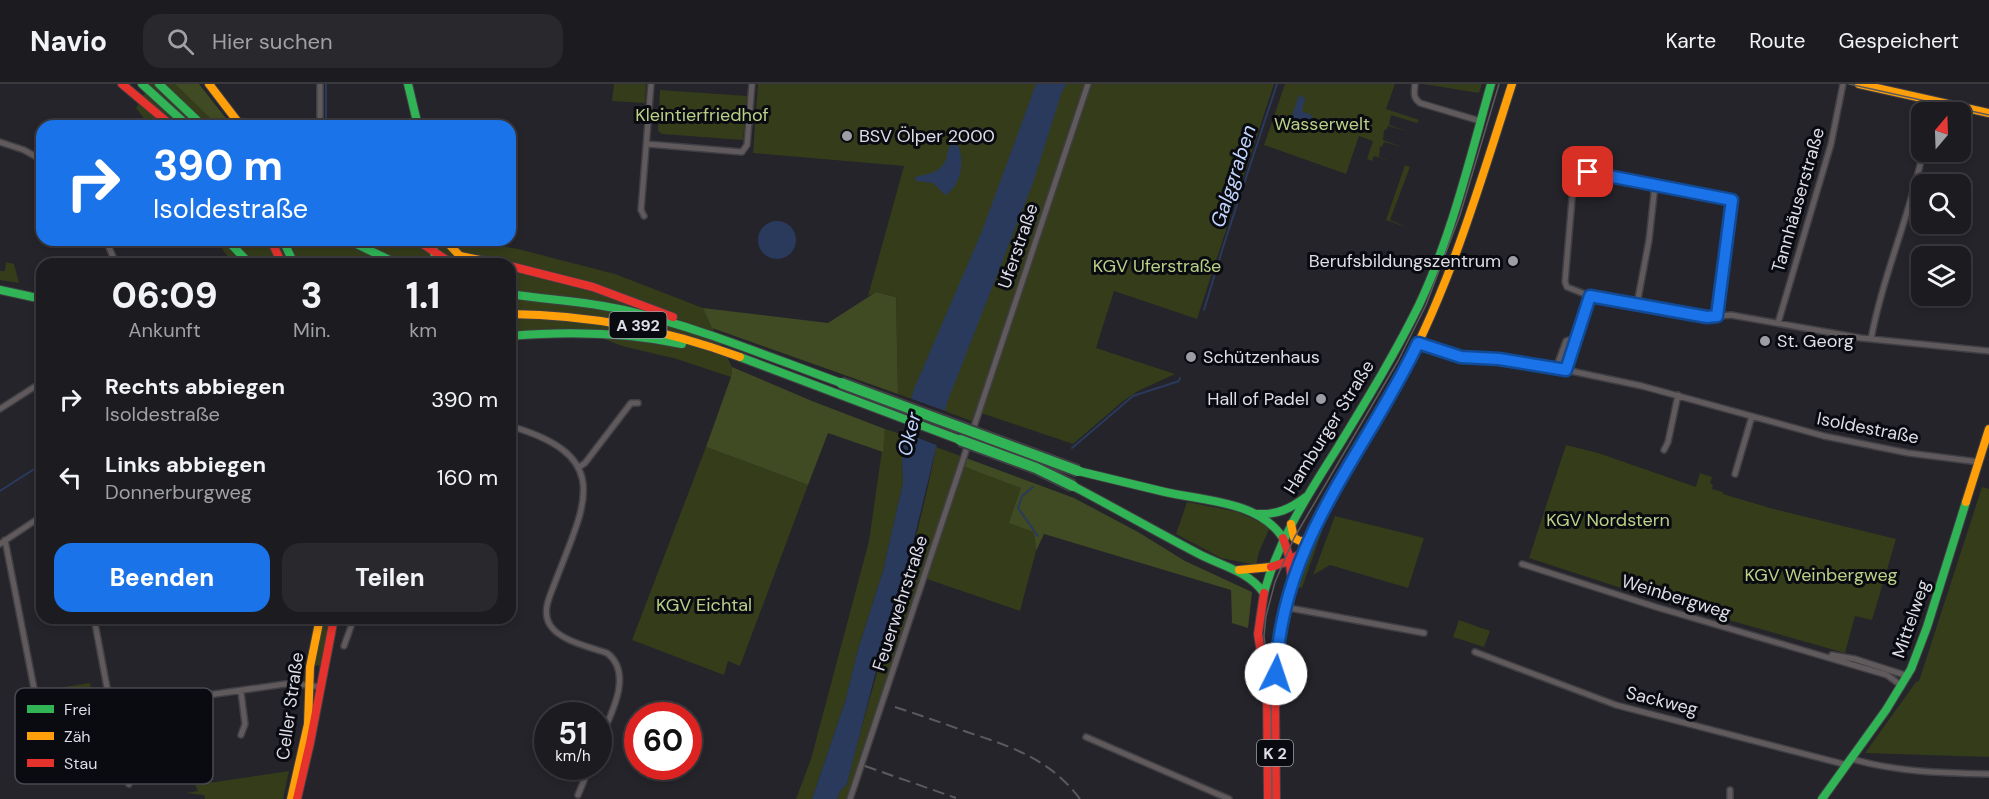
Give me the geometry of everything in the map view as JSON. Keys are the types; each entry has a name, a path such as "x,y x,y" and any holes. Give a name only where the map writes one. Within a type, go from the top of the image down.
{"main road":[{"path":"142,84 181,120"},
{"path":"159,84 197,120"},
{"path":"208,84 236,120"},
{"path":"408,84 417,120"},
{"name":"Hamburger Straße","path":"1268,799 1267,690 1258,634 1264,593 1271,567 1291,522 1369,397 1419,304 1453,216 1491,84"},
{"name":"Hamburger Straße","path":"1276,799 1276,659 1284,607 1292,581 1307,541 1418,343 1463,237 1512,84"},
{"path":"1859,84 1989,113"},
{"path":"124,86 155,120"},
{"path":"124,86 165,120"},
{"path":"229,110 240,120"},
{"path":"233,246 244,258"},
{"path":"361,246 387,258"},
{"path":"373,246 391,258"},
{"path":"434,246 444,258"},
{"path":"451,246 460,256 466,258"},
{"path":"516,267 578,281 632,300 717,337"},
{"path":"0,290 36,298"},
{"name":"A 392","path":"516,295 621,309 717,337 1036,468 1207,559 1239,570"},
{"name":"A 392","path":"516,314 572,315 633,324 696,341 760,364 839,388 1078,471 1239,507 1257,514"},
{"path":"516,336 560,332 630,334 760,364"},
{"name":"Mittelweg","path":"1822,799 1905,681 1927,627 1989,429"},
{"path":"1257,514 1283,513 1306,497"},
{"path":"1257,514 1275,527 1283,538 1290,560 1292,581"},
{"path":"1291,522 1294,538 1307,541"},
{"path":"1239,570 1271,567 1302,553"},
{"path":"1239,570 1256,581 1264,593"},
{"name":"Celler Straße","path":"291,799 308,724 308,685 319,624"},
{"name":"Celler Straße","path":"297,799 334,624"}],"street":[{"path":"320,84 320,120"},
{"path":"644,216 641,210 651,84"},
{"path":"647,144 742,152 747,145 752,84"},
{"name":"Uferstraße","path":"977,417 1088,84"},
{"path":"1415,84 1414,94 1420,103 1480,121"},
{"name":"Tannhäuserstraße","path":"1779,323 1828,155 1843,84"},
{"path":"0,142 36,157"},
{"path":"1871,339 1875,316 1902,231 1920,162"},
{"path":"1717,316 1734,202 1730,198 1583,172 1576,179 1570,205 1565,282 1567,287 1590,296 1707,317 1731,315 1871,339 1989,351"},
{"path":"1637,304 1649,240 1655,185"},
{"path":"1566,370 1590,296"},
{"path":"1556,368 1566,341 1575,338"},
{"name":"Isoldestraße","path":"1418,343 1461,357 1499,359 1556,368 1677,395 1851,442 1940,458 1979,462"},
{"path":"0,409 36,386"},
{"path":"1664,450 1668,442 1677,395"},
{"path":"578,468 585,463 631,403 638,403"},
{"path":"1735,474 1752,416"},
{"name":"Feuerwehrstraße","path":"850,799 977,417"},
{"path":"516,428 549,439 571,456 578,468 584,486 583,506 549,599 546,615 550,625 565,638 607,653 612,657 620,669 620,687 612,708"},
{"path":"33,688 2,542 36,520"},
{"name":"Weinbergweg","path":"1522,564 1656,607 1822,654 1905,681"},
{"path":"1284,607 1424,633"},
{"path":"95,624 107,688"},
{"path":"344,646 352,624"},
{"name":"Sackweg","path":"1475,652 1616,705 1849,762 1915,772 1989,774"},
{"name":"Weinbergweg","path":"1822,654 1854,659 1905,681"},
{"path":"213,696 285,684 321,687"},
{"path":"241,692 245,724 241,735"},
{"path":"1086,737 1229,799"},
{"path":"578,795 584,780"},
{"path":"1730,790 1730,799"}],"green space":[{"path":"150,84 175,84 212,120 145,120 136,108"},
{"path":"175,84 199,84 227,120 212,120"},
{"path":"614,84 646,84 645,103 612,101"},
{"name":"KGV Uferstraße","path":"758,84 1274,84 1197,319 1114,291 1096,348 1175,374 1138,391 1073,444 981,413 977,423 898,394 896,297 876,292 868,296 904,166 753,153"},
{"name":"Wasserwelt","path":"1285,84 1395,84 1386,109 1419,120 1417,123 1391,115 1389,125 1410,132 1388,126 1384,130 1383,140 1403,147 1384,142 1382,147 1380,146 1379,157 1395,163 1374,156 1372,161 1367,159 1373,141 1359,136 1346,174 1264,145"},
{"path":"1423,84 1482,84 1479,93"},
{"name":"Kleintierfriedhof","path":"660,90 747,96 743,140 662,134 658,131"},
{"path":"1405,165 1410,167 1390,220 1411,229 1386,220"},
{"path":"220,246 501,246 518,249 615,274 703,308 732,367 731,377 677,359 622,346 575,328 516,332 516,258 229,258"},
{"path":"6,262 14,264 19,283 0,280 0,271 5,271"},
{"path":"876,292 896,297 898,394 712,328 703,308 828,323"},
{"path":"732,367 885,429 883,452 828,433 808,485 706,447 731,377"},
{"path":"885,429 901,434 903,483 883,571 857,653 845,702 812,799 796,799 811,759 869,541"},
{"name":"KGV Nordstern","path":"1566,445 1598,453 1696,487 1700,473 1712,477 1710,483 1713,485 1712,489 1723,492 1723,494 1896,539 1872,620 1855,616 1845,653 1658,600 1529,558"},
{"name":"KGV Eichtal","path":"706,447 808,485 740,666 728,661 724,675 632,640"},
{"path":"936,447 966,458 965,467 1022,488 1034,532 1036,551 1020,611 927,579 853,799 837,799 840,791 847,784 906,574"},
{"path":"966,458 1074,498 1138,532 1185,561 1252,592 1248,628 1232,623 1231,590 1044,534 1036,551 1034,532 1009,523 1021,488 965,467"},
{"path":"1982,487 1989,489 1989,757 1865,753 1916,682 1919,681"},
{"path":"1187,502 1238,512 1270,527 1256,565 1221,558 1176,534"},
{"path":"1328,514 1302,588 1295,586 1308,551"},
{"path":"1335,516 1424,538 1408,588 1330,565 1313,575"},
{"path":"1459,620 1490,631 1484,647 1453,637"},
{"path":"322,624 329,624 322,666 314,665"},
{"path":"90,683 91,688 58,688"},
{"path":"289,771 283,799 205,799 204,795 186,793 198,791 195,785"}],"water":[{"name":"Oker","path":"1036,84 1067,84 1062,91 1034,180 947,403 904,580 877,667 847,784 840,791 837,799 812,799 845,702 857,653 883,571 903,483 901,434 914,389 982,231"},
{"path":"1299,95 1305,98 1302,111 1311,115 1314,121 1313,125 1303,131 1302,127 1300,132 1297,132 1290,122"},
{"path":"952,143 958,145 961,166 955,186 945,195 933,183 916,181 915,177 943,166"},
{"path":"777,221 784,222 790,227 795,233 795,247 790,253 784,258 777,259 770,258 764,253 759,247 758,240 759,233 764,227 770,222"}],"pier":[{"path":"909,398 948,412 939,446 899,431"}],"waterway":[{"path":"326,84 326,120"},
{"name":"Galggraben","path":"1204,310 1277,84"},
{"name":"Galggraben","path":"1072,448 1133,396 1179,381 1180,378"},
{"path":"0,491 36,468"},
{"name":"Galggraben","path":"1033,487 1022,496 1018,508 1038,536"}],"tram line":[{"path":"1272,799 1271,690 1264,636 1266,616 1275,582 1294,538 1398,361 1426,305 1460,215 1499,84"},
{"path":"1849,84 1989,115"}],"railway":[{"path":"895,707 1001,744 1031,757 1057,775 1080,799"},
{"path":"865,766 956,798"}],"traffic: fast":[{"path":"142,84 181,120"},
{"path":"159,84 197,120"},
{"path":"408,84 417,120"},
{"path":"1264,593 1270,573 1295,517 1380,377 1419,305 1451,224 1491,84"},
{"path":"233,246 244,258"},
{"path":"286,246 291,258"},
{"path":"360,246 386,258"},
{"path":"433,246 435,258"},
{"path":"0,290 36,298"},
{"path":"516,295 596,305 652,317 733,343 841,383"},
{"path":"516,336 553,333 596,334 639,337 682,344"},
{"path":"740,357 960,440"},
{"path":"841,383 1078,471"},
{"path":"960,440 1036,468 1073,486"},
{"path":"1078,471 1165,492 1230,504 1260,516 1283,538"},
{"path":"1073,486 1197,553 1242,574 1264,593"},
{"path":"1257,514 1283,510 1306,497"},
{"path":"1822,799 1886,710 1911,669 1927,627 1966,502"}],"traffic: slow":[{"path":"209,84 236,120"},
{"path":"1391,395 1411,358 1445,282 1474,203 1512,84"},
{"path":"1859,84 1989,113"},
{"path":"451,246 460,256 470,258"},
{"path":"516,314 569,317 626,325 655,331 740,357"},
{"path":"1966,502 1989,429"},
{"path":"1291,524 1294,538 1307,541"},
{"path":"1239,570 1271,567"},
{"path":"291,799 308,724 310,667 319,624"}],"traffic: jam":[{"path":"122,84 165,120"},
{"path":"274,246 279,258"},
{"path":"426,246 444,258"},
{"path":"516,268 593,287 673,317"},
{"path":"1292,580 1317,523 1391,395"},
{"path":"1276,799 1277,646 1284,607 1292,581 1289,556 1283,538"},
{"path":"1271,567 1302,553"},
{"path":"1264,593 1258,634 1267,690 1268,799"},
{"path":"297,799 333,624"}],"place":[{"name":"BSV Ölper 2000","path":"847,136"},
{"name":"Berufsbildungszentrum","path":"1513,261"},
{"name":"St. Georg","path":"1765,341"},
{"name":"Schützenhaus","path":"1191,357"},
{"name":"Hall of Padel","path":"1321,399"}],"route":[{"path":"1276,674 1277,646 1284,607 1307,541 1418,343 1461,357 1499,359 1566,370 1590,296 1707,317 1717,316 1734,202 1730,198 1588,172"}],"park label":[{"name":"KGV Weinbergweg","path":"1821,575"}]}
